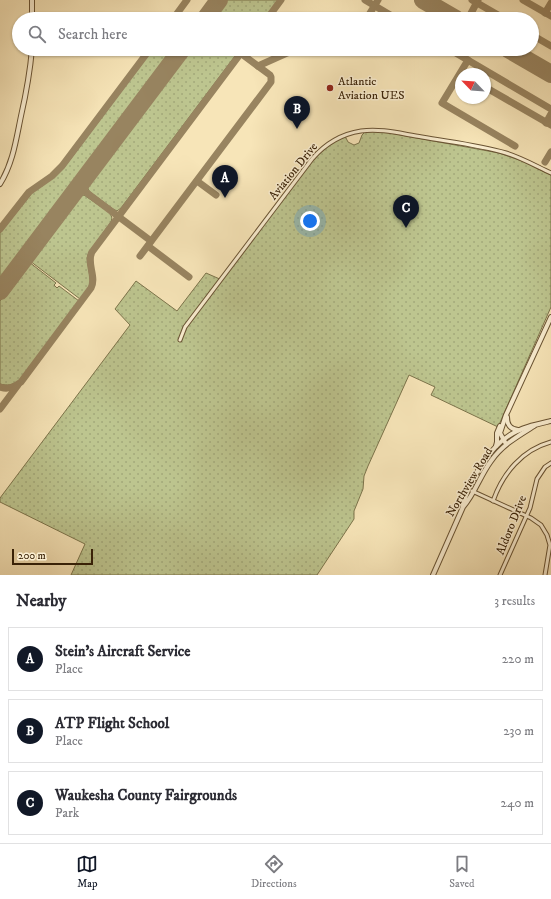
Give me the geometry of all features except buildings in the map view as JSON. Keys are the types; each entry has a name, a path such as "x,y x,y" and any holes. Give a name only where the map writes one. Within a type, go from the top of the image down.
{"street":[{"path":"32,0 32,12"},
{"path":"0,184 7,171 13,154 28,81 31,56"},
{"name":"Aviation Drive","path":"180,340 185,328 312,159 330,142 344,135 361,131 380,130 490,149 512,155 551,173"},
{"path":"495,448 498,430 551,317"},
{"path":"506,415 509,426 519,430"},
{"path":"504,442 500,433 506,415"},
{"path":"545,575 550,550 548,538 541,525 527,516 471,491 486,459 495,448 519,430 551,420"},
{"path":"504,442 534,426"},
{"path":"498,430 499,436 504,442"},
{"name":"Northview Road","path":"433,575 463,507 468,501 471,491 504,442"},
{"path":"492,501 502,479 515,463 532,450 551,442"},
{"name":"Aldoro Drive","path":"500,575 527,516 537,479 545,467 551,463"}],"green space":[{"path":"227,0 278,0 269,12 218,12"},
{"path":"148,56 169,56 0,281 0,233 32,193 63,169"},
{"path":"185,56 235,56 121,208 117,211 113,209 90,192 88,189 88,184"},
{"path":"379,131 499,153 522,161 551,175 551,307 498,427 431,395 435,387 409,375 364,476 363,489 354,511 354,519 317,575 71,575 85,544 0,502 0,498 130,325 115,309 136,281 177,311 206,273 222,280 319,152 345,136 348,142 354,145 359,143 365,132"},
{"path":"84,195 110,213 112,218 111,222 89,252 87,258 91,284 80,299 30,261 79,197"},
{"path":"29,262 56,283 54,285 57,288 59,286 79,301 19,381 10,385 3,385 0,384 0,301"}],"taxiway":[{"path":"178,12 187,0"},
{"path":"272,12 281,0"},
{"path":"365,0 385,12"},
{"path":"371,12 378,0"},
{"path":"472,0 493,12"},
{"path":"472,12 478,0"},
{"path":"523,0 551,16"},
{"path":"545,13 551,3"},
{"path":"539,39 551,46"},
{"path":"0,229 29,192 52,176 62,166 145,56"},
{"path":"0,387 11,388 21,382 91,288 93,284 90,261 92,252 239,56"},
{"path":"140,256 271,82 270,75 244,56"},
{"path":"258,66 280,56"},
{"path":"461,56 551,109"},
{"path":"468,60 442,103 515,146"},
{"path":"491,90 551,125"},
{"path":"546,123 551,114"},
{"path":"545,162 551,152"},
{"path":"197,181 216,195"},
{"path":"79,187 151,241"},
{"path":"148,246 189,277"},
{"path":"0,409 18,385"}],"runway":[{"path":"210,12 219,0"},
{"path":"423,0 444,12"},
{"path":"0,291 177,56"},
{"path":"520,56 551,74"}],"place":[{"name":"Atlantic Aviation UES","path":"330,88"},
{"name":"ATP Flight School","path":"297,129"},
{"name":"Stein's Aircraft Service","path":"225,198"},
{"name":"Waukesha County Fairgrounds","path":"406,228"}]}
